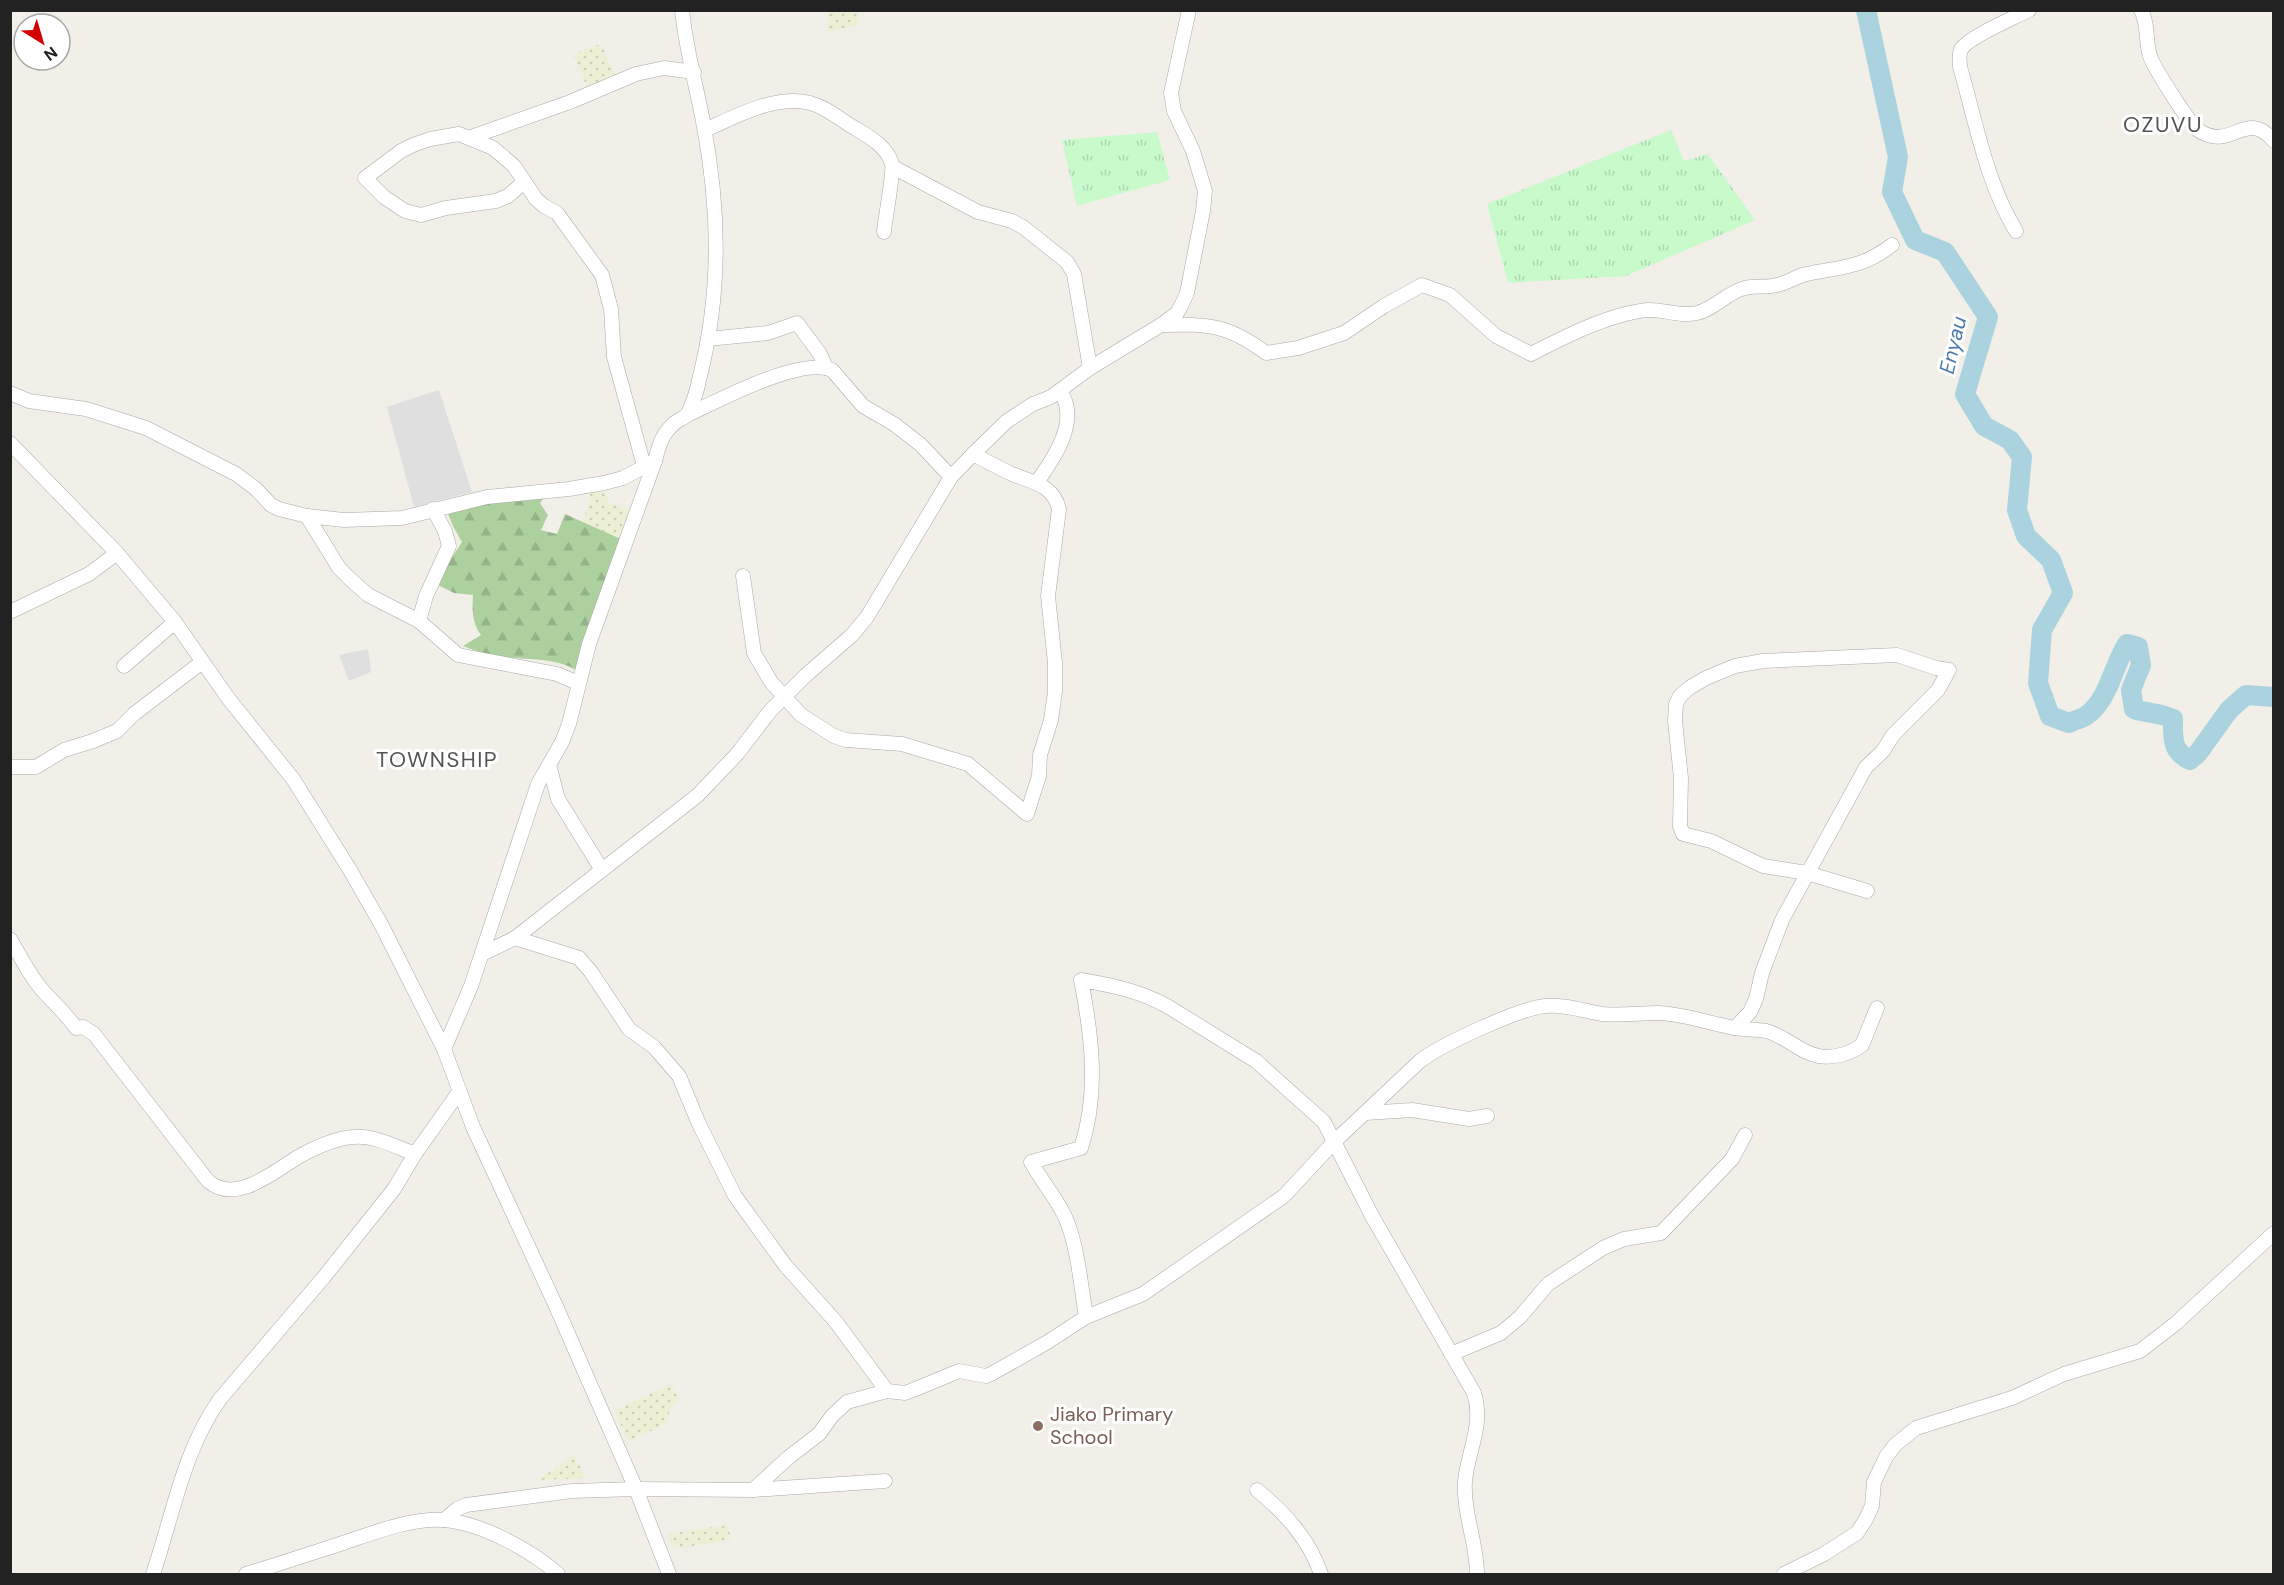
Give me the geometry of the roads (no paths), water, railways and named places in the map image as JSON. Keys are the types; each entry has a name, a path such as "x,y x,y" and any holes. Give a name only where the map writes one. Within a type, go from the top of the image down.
{"street":[{"path":"682,10 685,40 694,72 715,195 717,253 717,273 708,339 699,383 687,414"},
{"path":"482,954 515,938 698,795 718,776 771,710 805,676 852,635 867,617 951,477 1007,421 1060,391 1090,368 1177,313 1187,293 1205,191 1193,151 1174,111 1171,93 1189,10"},
{"path":"2016,231 1997,193 1963,78 1959,56 1961,50 1970,42 2029,10"},
{"path":"2140,10 2144,16 2150,55 2155,67 2197,130 2221,138 2254,127 2262,129 2274,141"},
{"path":"471,137 570,102 643,72 664,68 694,72"},
{"path":"705,130 753,108 788,102 811,103 826,109 880,145 889,156 893,167 884,232"},
{"path":"524,182 508,196 496,201 446,208 421,215 405,211 365,178 401,151 413,145 430,139 459,134 471,137 503,156 514,166 536,199 557,213 597,265 602,275 610,309 616,366 650,463"},
{"path":"893,167 978,212 1012,221 1023,227 1067,262 1074,274 1090,368"},
{"path":"1161,325 1195,325 1227,329 1246,338 1266,353 1298,348 1344,333 1384,306 1422,285 1450,295 1496,336 1531,354 1574,332 1645,310 1696,313 1746,288 1776,286 1808,274 1858,265 1892,245"},
{"path":"708,339 768,333 797,323 820,354 826,368"},
{"path":"444,1049 471,986 537,784 566,733 590,644 650,463 665,433 687,414 717,402 742,388 792,370 826,368 832,370 858,402 894,424 921,445 951,477"},
{"path":"1037,482 1056,453 1067,422 1068,408 1060,391"},
{"path":"10,393 30,400 86,409 146,428 236,474 256,489 271,505 307,516 344,520 402,518 487,497 604,483 623,478 650,463"},
{"path":"10,443 117,553 176,622 202,662 251,728 293,779 318,816 382,926 444,1049 459,1092 503,1197 555,1304 636,1489 669,1575"},
{"path":"743,576 754,654 784,698 801,715 834,736 846,740 902,744 968,764 1027,814 1039,776 1040,755 1051,720 1055,692 1055,663 1048,596 1059,509 1051,492 1037,482 1012,474 973,454"},
{"path":"419,621 426,596 448,546 445,531 433,509"},
{"path":"307,516 339,568 350,579 368,595 419,621 458,655 548,672 578,683"},
{"path":"10,612 89,574 117,553"},
{"path":"124,666 176,622"},
{"path":"1735,1028 1750,1012 1756,999 1762,973 1782,920 1807,873 1866,767 1883,751 1893,735 1938,690 1949,670 1896,655 1763,661 1736,666 1706,678 1680,696 1676,704 1675,722 1681,778 1680,826 1683,834 1711,841 1763,866 1807,873 1867,891"},
{"path":"10,767 36,767 51,760 64,750 117,731 134,714 202,662"},
{"path":"549,765 558,799 602,870"},
{"path":"515,938 579,958 629,1029 654,1047 679,1076 699,1124 735,1196 785,1265 836,1322 887,1391"},
{"path":"10,939 44,993 62,1010 76,1028 83,1027 94,1034 215,1187 236,1190 253,1185 311,1151 351,1137 386,1143 415,1154"},
{"path":"1086,1317 1068,1225 1062,1210 1030,1162 1081,1148 1086,1131 1091,1112 1092,1087 1088,1015 1081,980 1114,986 1154,999 1256,1061 1320,1117 1335,1141 1372,1216 1476,1399 1477,1430 1466,1479 1465,1496 1478,1575"},
{"path":"753,1490 789,1457 819,1434 832,1416 847,1402 887,1391 905,1393 959,1371 986,1376 1086,1317 1143,1294 1292,1190 1335,1141 1429,1054 1533,1008 1554,1006 1612,1015 1659,1013 1767,1032 1787,1039 1813,1054 1830,1057 1862,1045 1877,1008"},
{"path":"153,1575 176,1496 206,1419 220,1399 331,1269 394,1190 415,1154 459,1092"},
{"path":"1366,1113 1412,1110 1469,1119 1487,1116"},
{"path":"1451,1354 1501,1333 1520,1317 1548,1284 1603,1248 1624,1239 1661,1233 1732,1159 1745,1135"},
{"path":"1784,1575 1845,1542 1857,1533 1872,1506 1874,1482 1886,1457 1895,1444 1916,1428 2012,1398 2064,1374 2140,1351 2175,1324 2274,1233"},
{"path":"444,1520 458,1509 479,1502 572,1491 753,1490 885,1481"},
{"path":"1257,1490 1282,1511 1307,1544 1321,1575"},
{"path":"246,1575 386,1529 444,1520 483,1530 525,1551 558,1575"}],"waterway":[{"name":"Enyau","path":"1866,10 1898,157 1892,192 1915,240 1945,252 1988,317 1965,394 1984,426 2010,440 2022,457 2017,510 2026,536 2051,560 2063,593 2042,630 2038,683 2050,716 2069,723 2085,716 2094,708 2106,691 2127,644 2138,647 2141,665 2131,690 2134,709 2173,719 2173,738 2176,748 2190,760 2198,753 2229,710 2246,695 2274,697"}],"place":[{"name":"Jiako Primary School","path":"1038,1426"}],"district":[{"name":"OZUVU","path":"2163,124"},
{"name":"TOWNSHIP","path":"437,759"}]}
